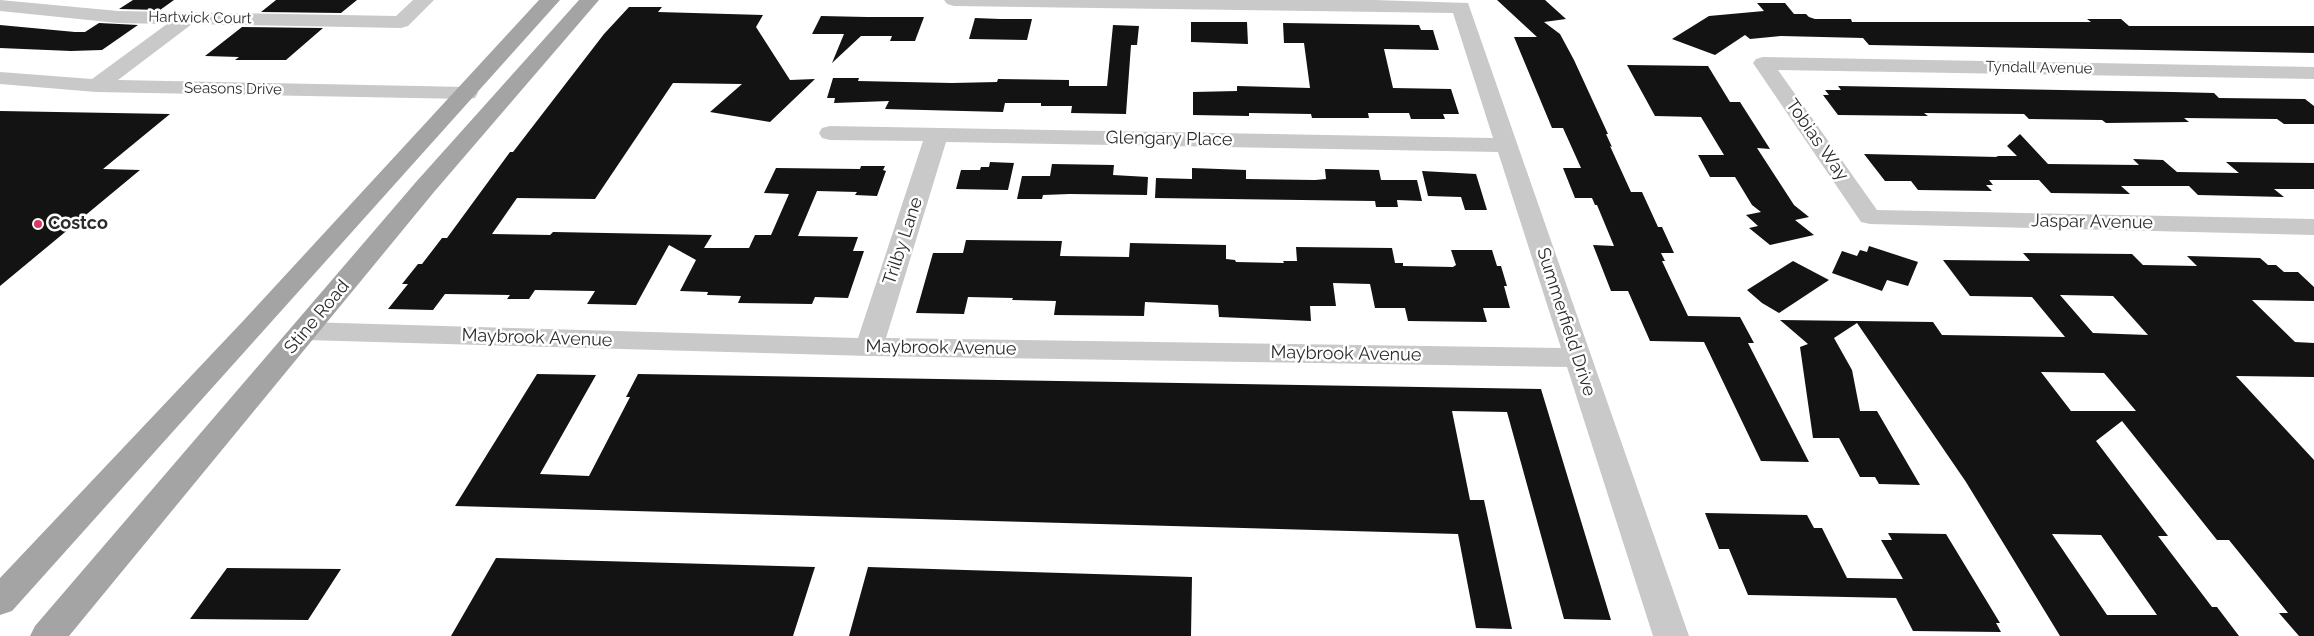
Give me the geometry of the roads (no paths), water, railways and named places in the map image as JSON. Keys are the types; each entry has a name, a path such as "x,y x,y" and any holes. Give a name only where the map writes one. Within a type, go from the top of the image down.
{"main road":[{"path":"0,601 467,94 550,0"},
{"name":"Stine Road","path":"48,636 425,187 589,0"},
{"path":"425,187 479,104 467,94"}],"street":[{"name":"Hartwick Court","path":"0,5 118,17 401,22 424,0"},
{"name":"Summerfield Drive","path":"954,0 1461,7 1671,636"},
{"path":"96,86 188,18"},
{"name":"Tyndall Avenue","path":"1763,63 2314,73"},
{"name":"Tobias Way","path":"1763,63 1870,217"},
{"name":"Seasons Drive","path":"0,78 96,86 467,94"},
{"name":"Glengary Place","path":"830,133 1507,146"},
{"name":"Trilby Lane","path":"869,347 937,135"},
{"name":"Jaspar Avenue","path":"1870,217 2314,227"},
{"name":"Maybrook Avenue","path":"306,331 869,347 1578,358"}],"place":[{"name":"Costco","path":"38,224"}]}
